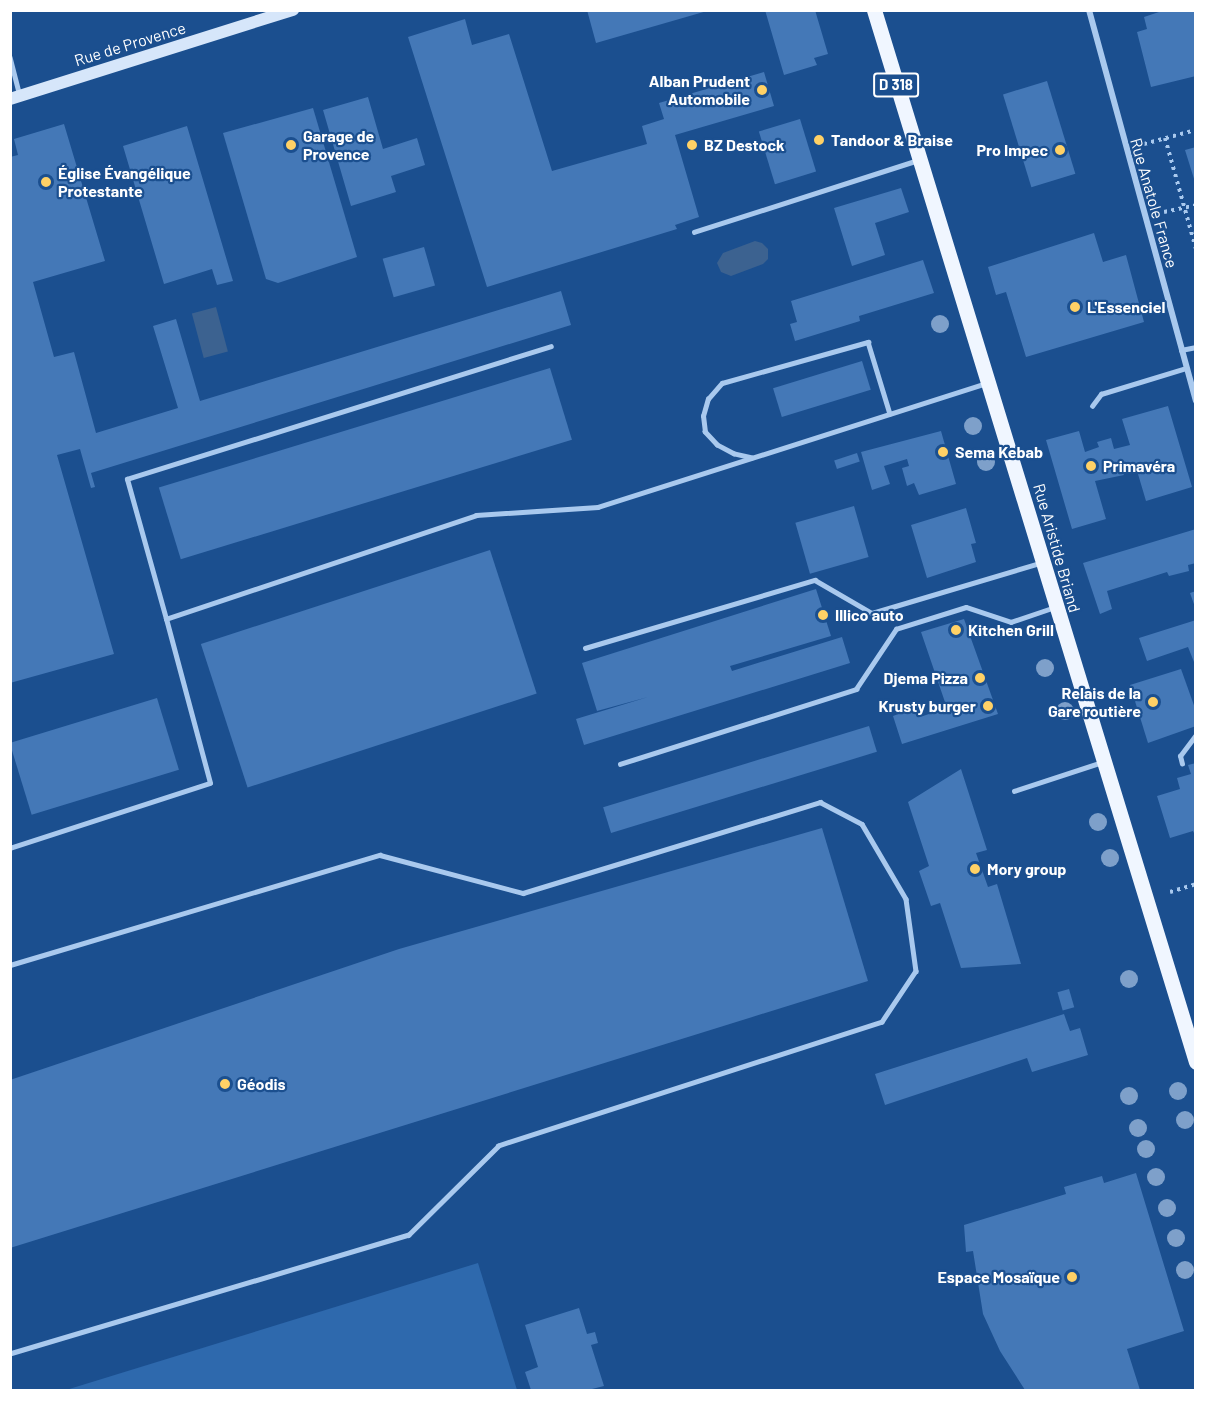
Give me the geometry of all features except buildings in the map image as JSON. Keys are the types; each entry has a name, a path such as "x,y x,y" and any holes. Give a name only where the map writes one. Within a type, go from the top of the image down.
{"main road":[{"name":"Rue de Provence","path":"15,97 293,10"},
{"name":"Rue Aristide Briand","path":"874,10 918,160 989,382 1055,607 1194,1054"}],"street":[{"name":"Rue Anatole France","path":"1089,10 1125,149 1196,402"}],"lane":[{"path":"10,57 15,97"},
{"path":"694,232 918,160"},
{"path":"752,458 734,454 717,446 705,432 703,416 708,399 722,383 868,342 890,414"},
{"path":"10,848 210,783 127,479 552,346"},
{"path":"1181,350 1196,347"},
{"path":"1092,406 1101,394 1186,368"},
{"path":"166,619 476,515 598,507 989,382"},
{"path":"585,648 815,580 872,613 1042,562"},
{"path":"620,764 856,689 896,628 966,608 1011,622 1055,607"},
{"path":"1182,764 1180,756 1196,735"},
{"path":"1014,791 1104,762"},
{"path":"10,965 380,855 523,893 820,802 862,824 906,899 916,971 882,1022 499,1146 409,1235 10,1354"}],"path":[{"path":"1125,149 1196,130"},
{"path":"1165,138 1196,249"},
{"path":"1144,217 1196,205"}],"shaded area":[{"path":"755,241 762,243 768,249 768,259 763,264 731,276 721,272 717,263 723,253"},
{"path":"216,307 228,351 204,358 192,313"},
{"path":"478,1263 517,1390 66,1390"}],"place":[{"name":"Alban Prudent Automobile","path":"762,90"},
{"name":"Tandoor & Braise","path":"819,140"},
{"name":"Garage de Provence","path":"291,145"},
{"name":"BZ Destock","path":"692,145"},
{"name":"Pro Impec","path":"1060,150"},
{"name":"Église Évangélique Protestante","path":"46,182"},
{"name":"L'Essenciel","path":"1075,307"},
{"name":"Sema Kebab","path":"943,452"},
{"name":"Primavéra","path":"1091,466"},
{"name":"Illico auto","path":"823,615"},
{"name":"Kitchen Grill","path":"956,630"},
{"name":"Djema Pizza","path":"980,678"},
{"name":"Relais de la Gare routière","path":"1153,702"},
{"name":"Krusty burger","path":"988,706"},
{"name":"Mory group","path":"975,869"},
{"name":"Géodis","path":"225,1084"},
{"name":"Espace Mosaïque","path":"1072,1277"}]}
